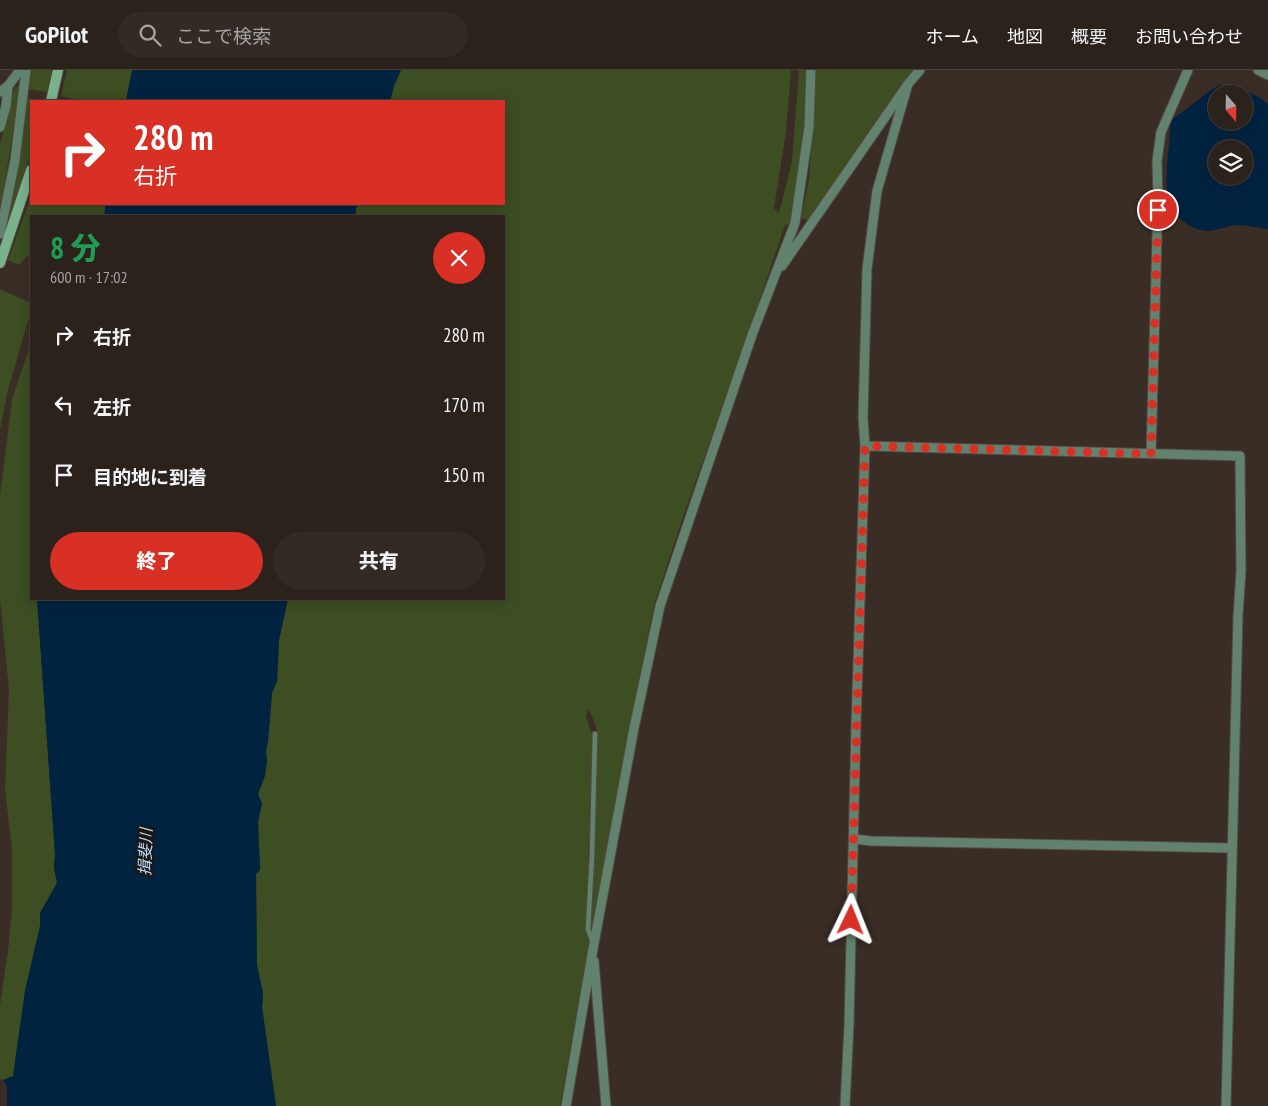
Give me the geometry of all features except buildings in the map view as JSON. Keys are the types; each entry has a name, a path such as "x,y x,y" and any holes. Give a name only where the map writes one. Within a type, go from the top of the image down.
{"main road":[{"path":"51,100 58,70"},
{"path":"0,263 30,173"}],"street":[{"path":"0,127 6,106 4,89 20,70"},
{"path":"5,248 0,235 15,160 26,70"},
{"path":"566,1106 593,946 634,728 660,606 726,407 795,223 809,127 811,70"},
{"path":"774,279 908,84 920,70"},
{"path":"1151,454 1158,207 1157,161 1161,132 1188,70"},
{"path":"1258,70 1268,75"},
{"path":"845,1106 865,446 863,418 867,269 877,191 908,84"},
{"path":"865,446 1240,456 1241,571 1238,616 1226,1106"},
{"path":"854,839 871,841 1232,848"},
{"path":"593,946 606,1106"}],"lane":[{"path":"593,946 588,929 595,734"}],"green space":[{"path":"30,70 52,70 47,92 27,89"},
{"path":"67,70 132,70 126,100 74,100 61,96"},
{"path":"401,70 791,70 786,132 774,208 779,213 792,161 799,70 807,70 802,144 791,218 789,224 785,225 654,605 592,928 598,734 588,708 586,717 592,734 586,931 589,945 560,1106 276,1106 262,1007 263,993 257,965 256,874 260,870 258,822 262,804 258,794 267,762 266,751 272,693 277,681 279,640 288,600 505,600 505,215 355,215 357,205 505,205 505,100 390,100"},
{"path":"816,70 914,70 807,220 801,218 809,180"},
{"path":"20,86 0,214 0,144 15,87"},
{"path":"26,98 45,100 30,100 30,156 5,232"},
{"path":"30,200 30,205 106,205 104,215 30,215 30,257 27,256 19,265 8,260"},
{"path":"0,289 30,303 30,313 8,390 0,429"},
{"path":"30,346 30,600 37,600 55,854 54,868 57,883 40,913 40,926 25,991 13,1076 3,1080 0,1079 0,1005 12,909 12,850 5,789 9,690 0,598 0,496 12,399"}],"water":[{"path":"132,70 401,70 390,100 126,100"},
{"path":"1208,92 1208,130 1253,130 1253,94 1268,104 1268,229 1237,225 1210,231 1200,230 1182,220 1174,211 1167,187 1170,120"},
{"path":"106,205 357,205 355,215 104,215"},
{"name":"揖斐川","path":"37,600 288,600 279,640 277,681 272,693 265,776 258,794 262,804 258,822 260,870 256,874 257,965 263,993 262,1007 276,1106 7,1106 7,1086 3,1080 13,1076 25,991 40,926 40,913 57,883 54,868 55,854"}],"route":[{"path":"851,920 865,446 1151,454 1158,210"}]}
